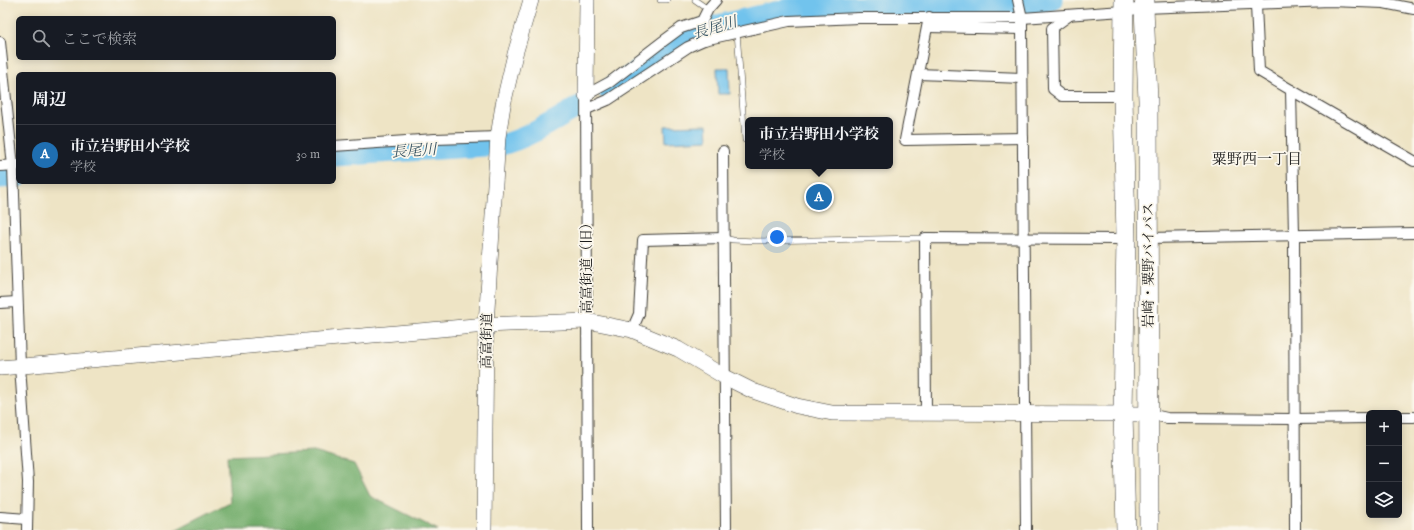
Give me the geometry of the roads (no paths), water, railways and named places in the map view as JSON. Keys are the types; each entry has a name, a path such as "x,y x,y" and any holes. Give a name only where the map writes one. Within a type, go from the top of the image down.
{"highway":[{"name":"岩崎・粟野バイパス","path":"1145,4 1148,100 1149,530"},
{"name":"岩崎・粟野バイパス","path":"1123,6 1126,239 1123,413 1126,530"}],"street":[{"path":"336,146 435,139 498,137 503,105 515,54 531,0"},
{"name":"高富街道（旧）","path":"587,0 588,530"},
{"path":"704,39 702,22 708,9 716,0"},
{"path":"1018,0 1022,18 1026,530"},
{"path":"587,102 608,100 672,55 704,39 789,21 929,22 1022,18 1071,14 1145,4 1256,5 1330,1 1384,3 1414,9"},
{"path":"1256,5 1259,71 1413,158"},
{"path":"1071,14 1052,28 1053,89 1062,96 1123,96"},
{"path":"587,102 610,82 681,28 702,22"},
{"path":"929,22 1022,29"},
{"path":"929,22 905,140 1023,138"},
{"path":"0,42 14,167 20,366 28,482 27,530"},
{"path":"663,43 672,55"},
{"path":"918,74 1022,78"},
{"path":"1291,90 1294,235 1293,419 1295,530"},
{"name":"高富街道","path":"484,530 486,325 498,137"},
{"path":"723,151 726,530"},
{"path":"0,166 14,167"},
{"path":"1149,238 1414,233"},
{"path":"632,330 639,314 643,240 724,238"},
{"path":"926,414 925,238 1126,239"},
{"path":"0,303 18,302"},
{"path":"0,368 486,325 587,320 632,330 678,349 753,392 797,406 825,412 926,414 1123,413 1149,414 1167,418 1366,418"},
{"path":"1402,417 1414,417"},
{"path":"0,517 27,519"}],"lane":[{"path":"660,0 667,0"},
{"path":"695,0 708,9"},
{"path":"737,32 745,140"},
{"path":"724,238 756,241 925,238"}],"water":[{"path":"717,68 729,68 730,94 718,94"},
{"path":"707,125 708,140 666,142 665,126"}],"waterway":[{"name":"長尾川","path":"608,90 640,70 680,39 713,26 788,9 1045,3 1053,0"},
{"name":"長尾川","path":"336,156 501,145 522,138 580,106"},
{"name":"長尾川","path":"0,178 16,177"}],"place":[{"name":"市立岩野田小学校","path":"819,197"}],"district":[{"name":"粟野西一丁目","path":"1257,159"}]}
